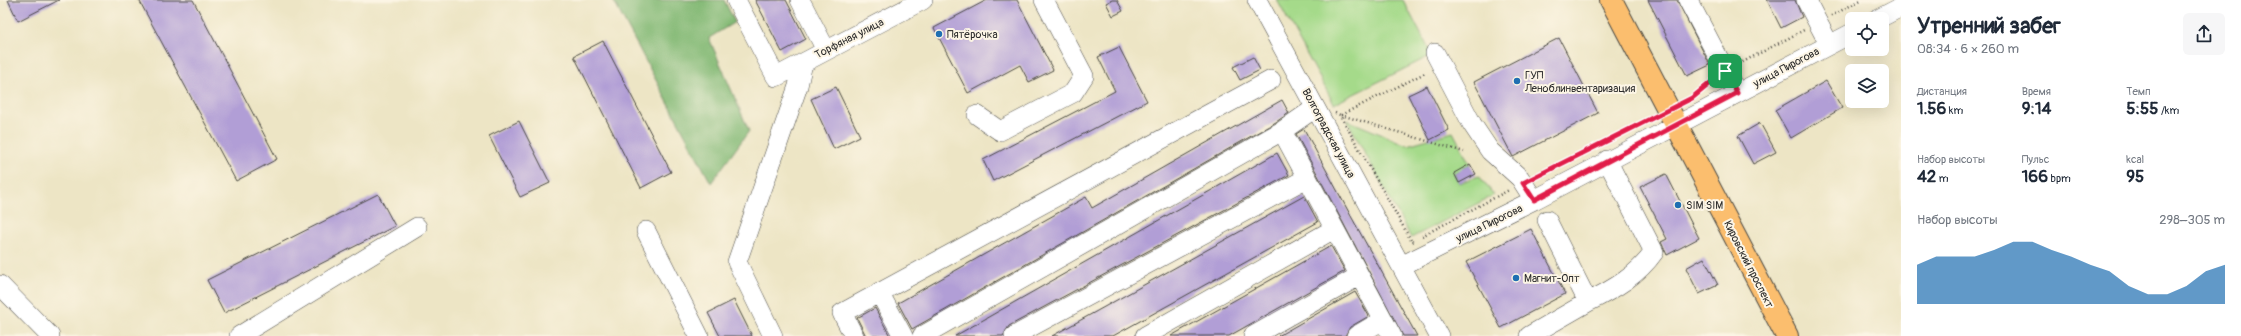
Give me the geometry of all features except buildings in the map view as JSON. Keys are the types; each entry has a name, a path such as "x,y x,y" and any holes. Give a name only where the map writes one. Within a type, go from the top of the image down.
{"main road":[{"name":"Кировский проспект","path":"1611,0 1787,336"}],"street":[{"name":"Торфяная улица","path":"736,0 776,76 916,2"},
{"path":"800,0 826,50"},
{"path":"977,115 1000,131 1073,94 1084,76 1044,0"},
{"name":"Волгоградская улица","path":"1257,0 1323,109 1401,266 1439,336"},
{"path":"1688,0 1737,93"},
{"path":"1806,0 1829,44"},
{"path":"1889,13 1901,7"},
{"name":"улица Пирогова","path":"1401,266 1534,200 1607,160 1672,116 1737,93 1845,36"},
{"path":"1435,53 1472,124 1490,151 1520,178 1534,200"},
{"path":"773,336 738,262 798,86 803,63"},
{"path":"854,336 842,313 1271,80"},
{"path":"922,336 1323,109"},
{"path":"1282,131 1388,328 1356,336"},
{"path":"1529,336 1610,291 1644,267 1654,252 1607,160"},
{"path":"1014,336 1307,178"},
{"path":"1547,220 1588,302"},
{"path":"239,336 417,227"},
{"path":"1144,336 1334,229"},
{"path":"646,231 700,336"},
{"path":"1253,336 1359,276"},
{"path":"0,285 50,336"},
{"path":"879,292 903,336"}],"path":[{"path":"1340,115 1412,242 1523,183 1672,116 1725,71 1861,0"},
{"path":"1340,115 1425,73"},
{"path":"1323,109 1464,152"}],"green space":[{"path":"613,0 724,0 735,22 709,38 749,131 711,183"},
{"path":"1277,0 1403,0 1432,55 1334,104"},
{"path":"1347,120 1407,145 1453,132 1470,164 1454,173 1459,183 1479,176 1494,195 1411,238"}],"place":[{"name":"Пятёрочка","path":"939,34"},
{"name":"ГУП Леноблинвентаризация","path":"1517,81"},
{"name":"SIM SIM","path":"1678,205"},
{"name":"Магнит-Опт","path":"1516,278"}],"route":[{"path":"1725,71 1737,93 1607,160 1534,200 1523,183 1650,119 1668,108 1692,98 1725,71"}]}
